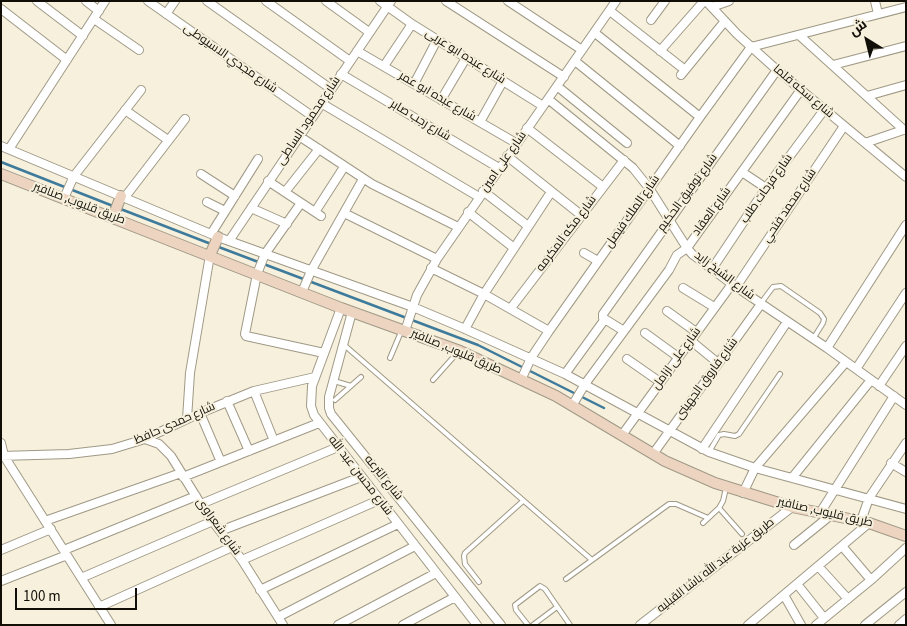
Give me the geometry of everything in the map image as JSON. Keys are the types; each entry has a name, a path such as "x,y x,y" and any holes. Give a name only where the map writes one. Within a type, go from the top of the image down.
{"street":[{"path":"37,1 83,36"},
{"path":"86,1 99,11"},
{"path":"5,148 67,60 105,1"},
{"name":"شارع مجدي الاسيوطى","path":"148,1 312,116"},
{"path":"166,14 175,1"},
{"path":"207,1 331,89"},
{"path":"266,1 350,61"},
{"path":"326,1 370,32"},
{"name":"شارع عبده ابو عربى","path":"380,1 389,4 412,24 503,81 545,103"},
{"path":"446,1 564,76"},
{"path":"508,1 582,50"},
{"name":"شارع على امين","path":"404,330 431,268 616,1"},
{"path":"652,20 665,1"},
{"path":"660,51 707,3 729,1"},
{"path":"875,1 878,14"},
{"name":"شارع سكه قلما","path":"707,3 751,47 800,91 906,177"},
{"name":"شارع محمود الساطى","path":"228,241 389,4"},
{"path":"751,47 906,6"},
{"path":"1,9 67,60"},
{"path":"610,11 660,51 683,73 725,21"},
{"path":"94,19 139,50"},
{"path":"384,66 412,24"},
{"path":"594,32 700,117"},
{"path":"799,34 905,130"},
{"path":"414,84 437,40"},
{"path":"833,65 906,46"},
{"name":"شارع الملك فيصل","path":"521,380 530,358 549,330 751,47"},
{"name":"شارع عبده ابو عمر","path":"357,51 516,143"},
{"path":"441,100 466,58"},
{"path":"575,61 680,146"},
{"name":"شارع توفيق الحكيم","path":"565,374 604,318 603,314 777,70"},
{"name":"شارع رجب صابر","path":"341,74 499,168"},
{"path":"480,122 503,81"},
{"path":"867,96 906,85"},
{"path":"557,86 627,143"},
{"path":"64,198 74,176 141,90"},
{"name":"شارع العقاد","path":"572,406 584,384 800,91"},
{"path":"321,103 481,194 528,226"},
{"name":"شارع الشيخ زايد","path":"545,103 633,168 649,188 686,248 734,285 827,348 906,405"},
{"path":"126,110 168,140"},
{"name":"شارع فرحات طلب","path":"712,269 766,188 824,110"},
{"path":"113,217 123,196 185,119"},
{"name":"شارع محمد فتحي","path":"734,285 844,126"},
{"path":"527,128 602,187"},
{"path":"865,143 905,130"},
{"path":"299,136 363,179 458,227"},
{"name":"طريق قليوب, صنافير","path":"5,148 228,241 413,307 465,329 565,374 706,451 755,468 869,498 906,510"},
{"path":"285,192 319,149"},
{"path":"507,156 581,215"},
{"path":"187,419 190,372 214,235 226,211 258,159"},
{"name":"شارع مكه المكرمه","path":"511,308 624,160"},
{"path":"268,181 318,214 344,167"},
{"path":"742,172 766,188"},
{"name":"طريق قليوب, صنافير","path":"1,174 341,308 460,351 572,406 654,454 689,472 726,487 792,507 865,522 906,536"},
{"path":"201,174 235,196"},
{"path":"302,292 311,271 363,179"},
{"path":"465,329 484,294 552,192"},
{"path":"207,202 226,211"},
{"path":"301,203 265,254 257,274 244,333 246,336 324,354"},
{"path":"250,208 287,224"},
{"path":"468,212 514,248"},
{"path":"344,213 437,259"},
{"path":"827,348 906,225"},
{"path":"584,253 598,261"},
{"path":"431,268 511,308 549,330"},
{"name":"شارع على ازامل","path":"622,435 690,340 734,285"},
{"path":"683,288 714,308"},
{"path":"856,369 906,293"},
{"name":"شارع فاروق الجهينى","path":"654,454 761,304"},
{"name":"شارع محسن عبد الله","path":"341,308 315,377 310,396 311,406 319,423 477,625"},
{"path":"666,311 696,332"},
{"name":"شارع الترعه","path":"352,312 328,403 331,414 501,625"},
{"path":"604,318 624,332"},
{"path":"706,451 787,322"},
{"path":"645,333 678,357"},
{"path":"690,340 718,363"},
{"path":"879,386 906,346"},
{"path":"627,359 660,382"},
{"path":"743,493 755,468 846,362"},
{"name":"شارع حمدى حافظ","path":"3,456 95,452 112,449 145,439 227,401 254,391 315,377"},
{"path":"792,478 871,380"},
{"path":"254,391 274,441"},
{"path":"820,513 894,396"},
{"path":"227,401 249,450"},
{"path":"200,413 221,462"},
{"path":"45,521 221,462 319,423"},
{"name":"شارع شعراوى","path":"145,439 159,444 165,450 242,560 284,625"},
{"path":"1,443 3,456 111,625"},
{"path":"748,625 842,546 865,522 869,498 906,443"},
{"path":"201,504 338,447"},
{"path":"891,463 906,472"},
{"path":"220,531 361,477"},
{"path":"1,581 196,496"},
{"path":"242,560 379,500"},
{"name":"طريق عزبة عبد الله باشا القبليه","path":"640,625 792,507"},
{"path":"794,545 831,515"},
{"path":"81,578 213,521"},
{"path":"260,590 398,524"},
{"path":"1,550 51,529"},
{"path":"278,617 415,546"},
{"path":"842,546 871,580"},
{"path":"100,607 232,547"},
{"path":"816,625 871,580 906,548"},
{"path":"818,566 848,599"},
{"path":"338,625 436,573"},
{"path":"797,584 824,618"},
{"path":"865,625 906,592"},
{"path":"784,595 801,625"},
{"path":"403,625 455,597"},
{"path":"899,625 906,619"}],"lane":[{"path":"761,304 773,287 781,286 822,316 823,323 813,339"},
{"path":"390,358 404,330"},
{"path":"343,344 592,560"},
{"path":"433,380 460,351"},
{"path":"706,451 719,435 732,436 740,434 780,374"},
{"path":"335,400 361,377"},
{"path":"334,381 351,386"},
{"path":"704,522 719,508 723,501 726,487"},
{"path":"479,582 465,564 465,553 523,501"},
{"path":"566,580 669,504 676,504 708,518"},
{"path":"719,508 742,534"},
{"path":"528,625 516,610 515,605 538,587 544,587 570,625"},
{"path":"533,625 557,606"}],"waterway":[{"path":"1,162 113,206"},
{"path":"118,208 211,244"},
{"path":"216,246 478,345 604,408"}]}
